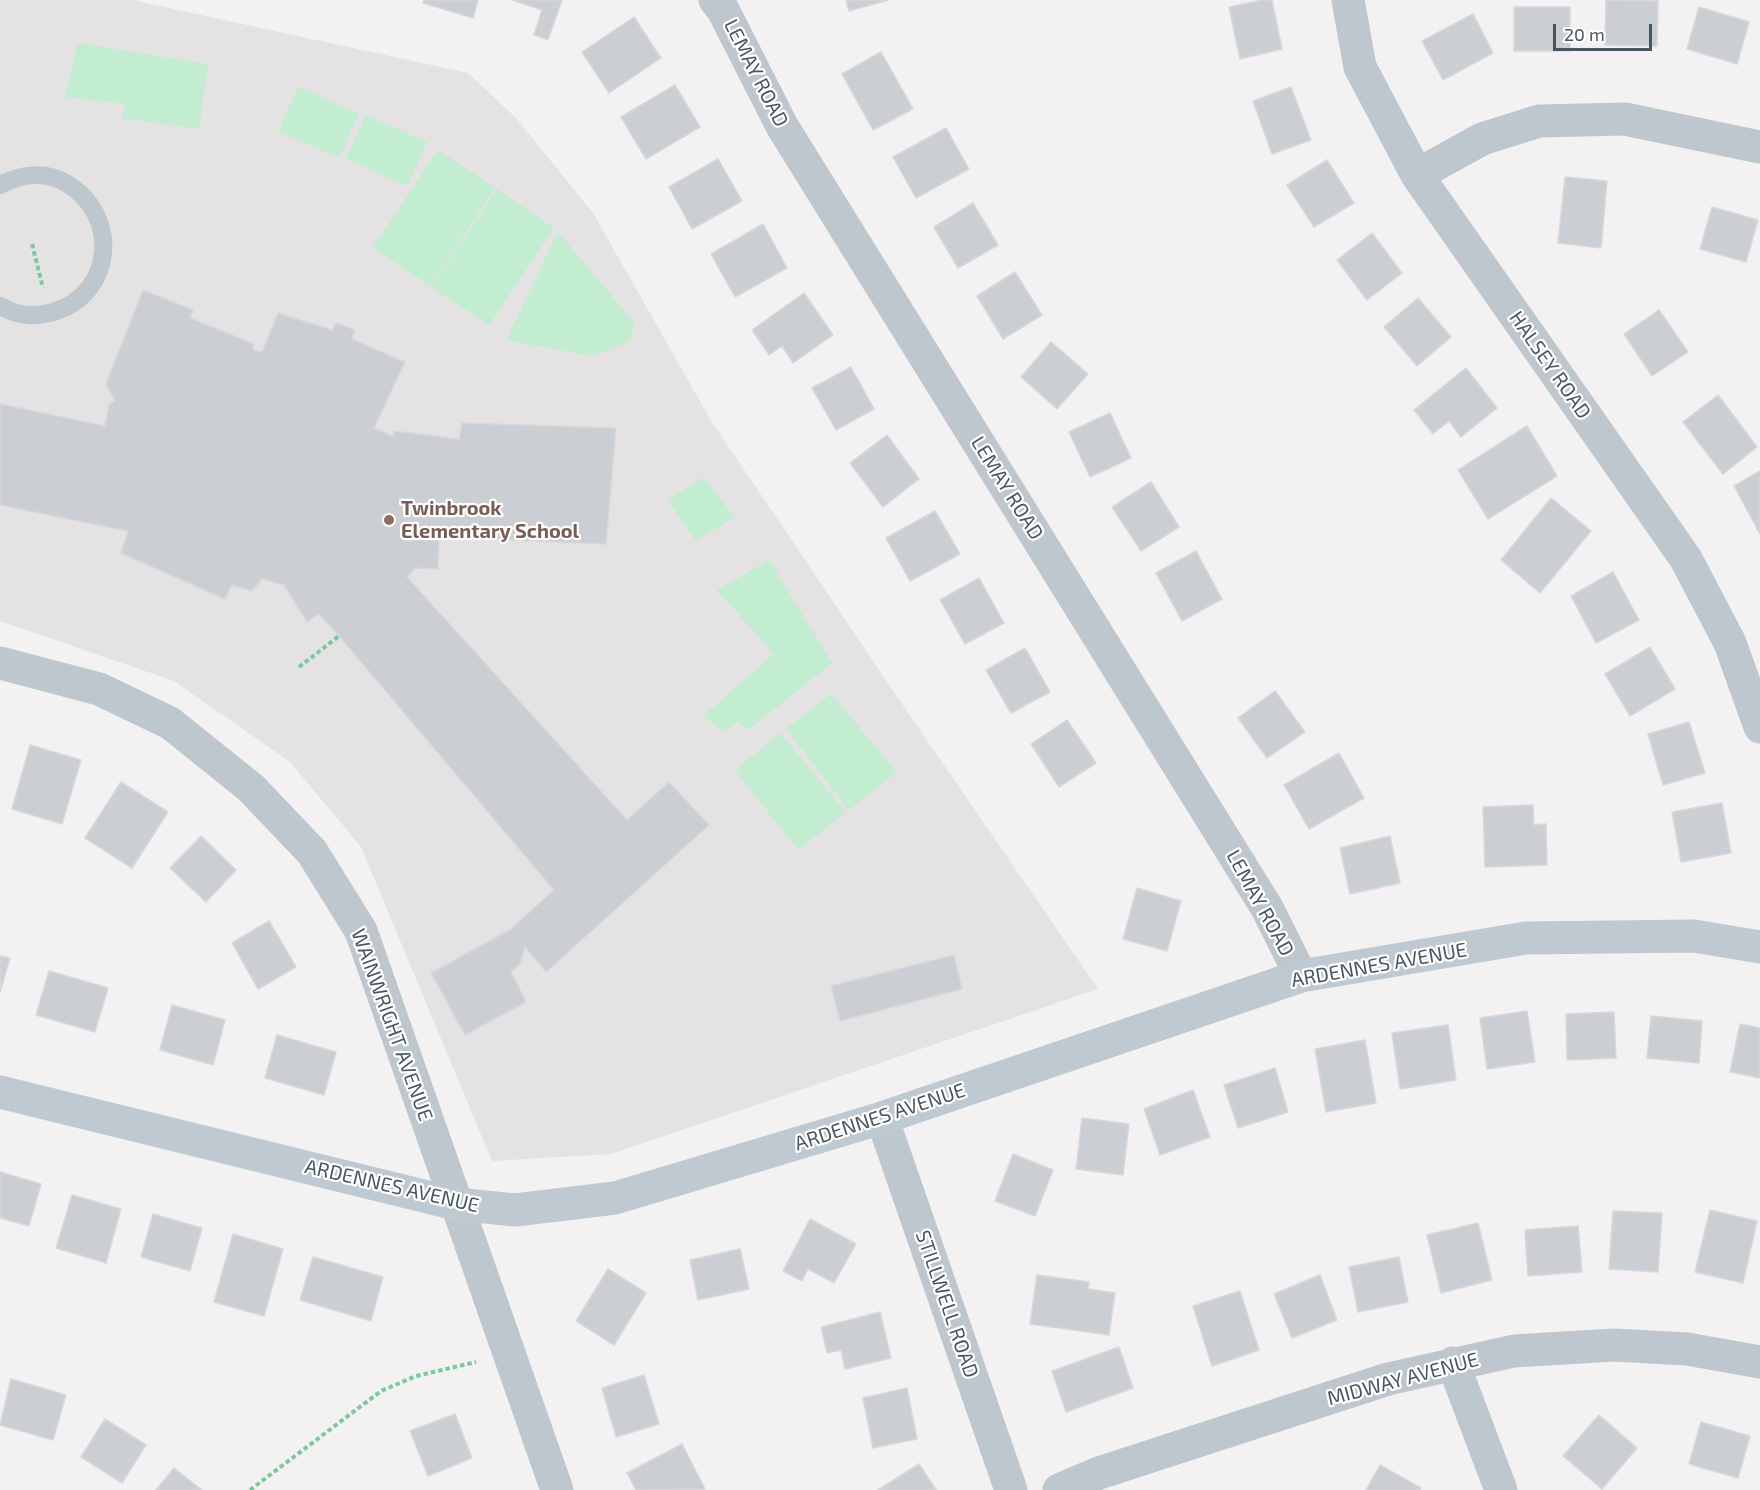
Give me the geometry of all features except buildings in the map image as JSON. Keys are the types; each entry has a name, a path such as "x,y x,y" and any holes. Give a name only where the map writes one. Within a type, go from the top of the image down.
{"street":[{"name":"LEMAY ROAD","path":"715,0 723,10 782,126 1267,908 1301,976"},
{"name":"HALSEY ROAD","path":"1348,0 1360,67 1417,175 1686,559 1730,643 1760,728"},
{"path":"1417,175 1482,139 1539,121 1625,119 1760,147"},
{"name":"WAINWRIGHT AVENUE","path":"0,663 99,689 170,723 251,788 312,852 361,931 557,1490"},
{"name":"ARDENNES AVENUE","path":"0,1092 456,1204 515,1210 615,1198 882,1118 1301,976 1526,938 1694,936 1760,947"},
{"name":"STILLWELL ROAD","path":"882,1118 1011,1490"},
{"name":"MIDWAY AVENUE","path":"1059,1490 1110,1469 1388,1379 1514,1351 1614,1345 1687,1349 1760,1362"},
{"path":"1454,1364 1501,1490"}],"lane":[{"path":"0,184 15,177 38,175 59,180 79,190 93,207 102,228 104,252 98,275 84,295 64,309 41,315 17,313 0,306"}],"path":[{"path":"32,244 44,292"},
{"path":"299,667 339,636"},
{"path":"250,1490 381,1391 416,1376 509,1354"}],"shaded area":[{"name":"Twinbrook Elementary School","path":"0,0 132,0 468,73 516,118 593,213 710,419 1098,989 611,1154 492,1161 361,847 290,762 174,681 0,621"}],"green space":[{"path":"78,43 208,64 199,129 122,118 125,104 65,97"},
{"path":"298,87 359,114 339,158 278,131"},
{"path":"366,115 427,142 407,186 346,159"},
{"path":"438,150 495,188 430,286 373,248"},
{"path":"497,189 554,228 489,325 431,287"},
{"path":"558,232 634,322 630,341 592,356 506,340"},
{"path":"704,477 734,517 696,541 668,500"},
{"path":"769,560 832,663 748,730 737,721 724,733 704,715 774,654 717,590"},
{"path":"831,694 897,772 849,810 786,729"},
{"path":"780,733 846,812 798,850 735,770"}],"place":[{"name":"Twinbrook Elementary School","path":"389,520"}]}
